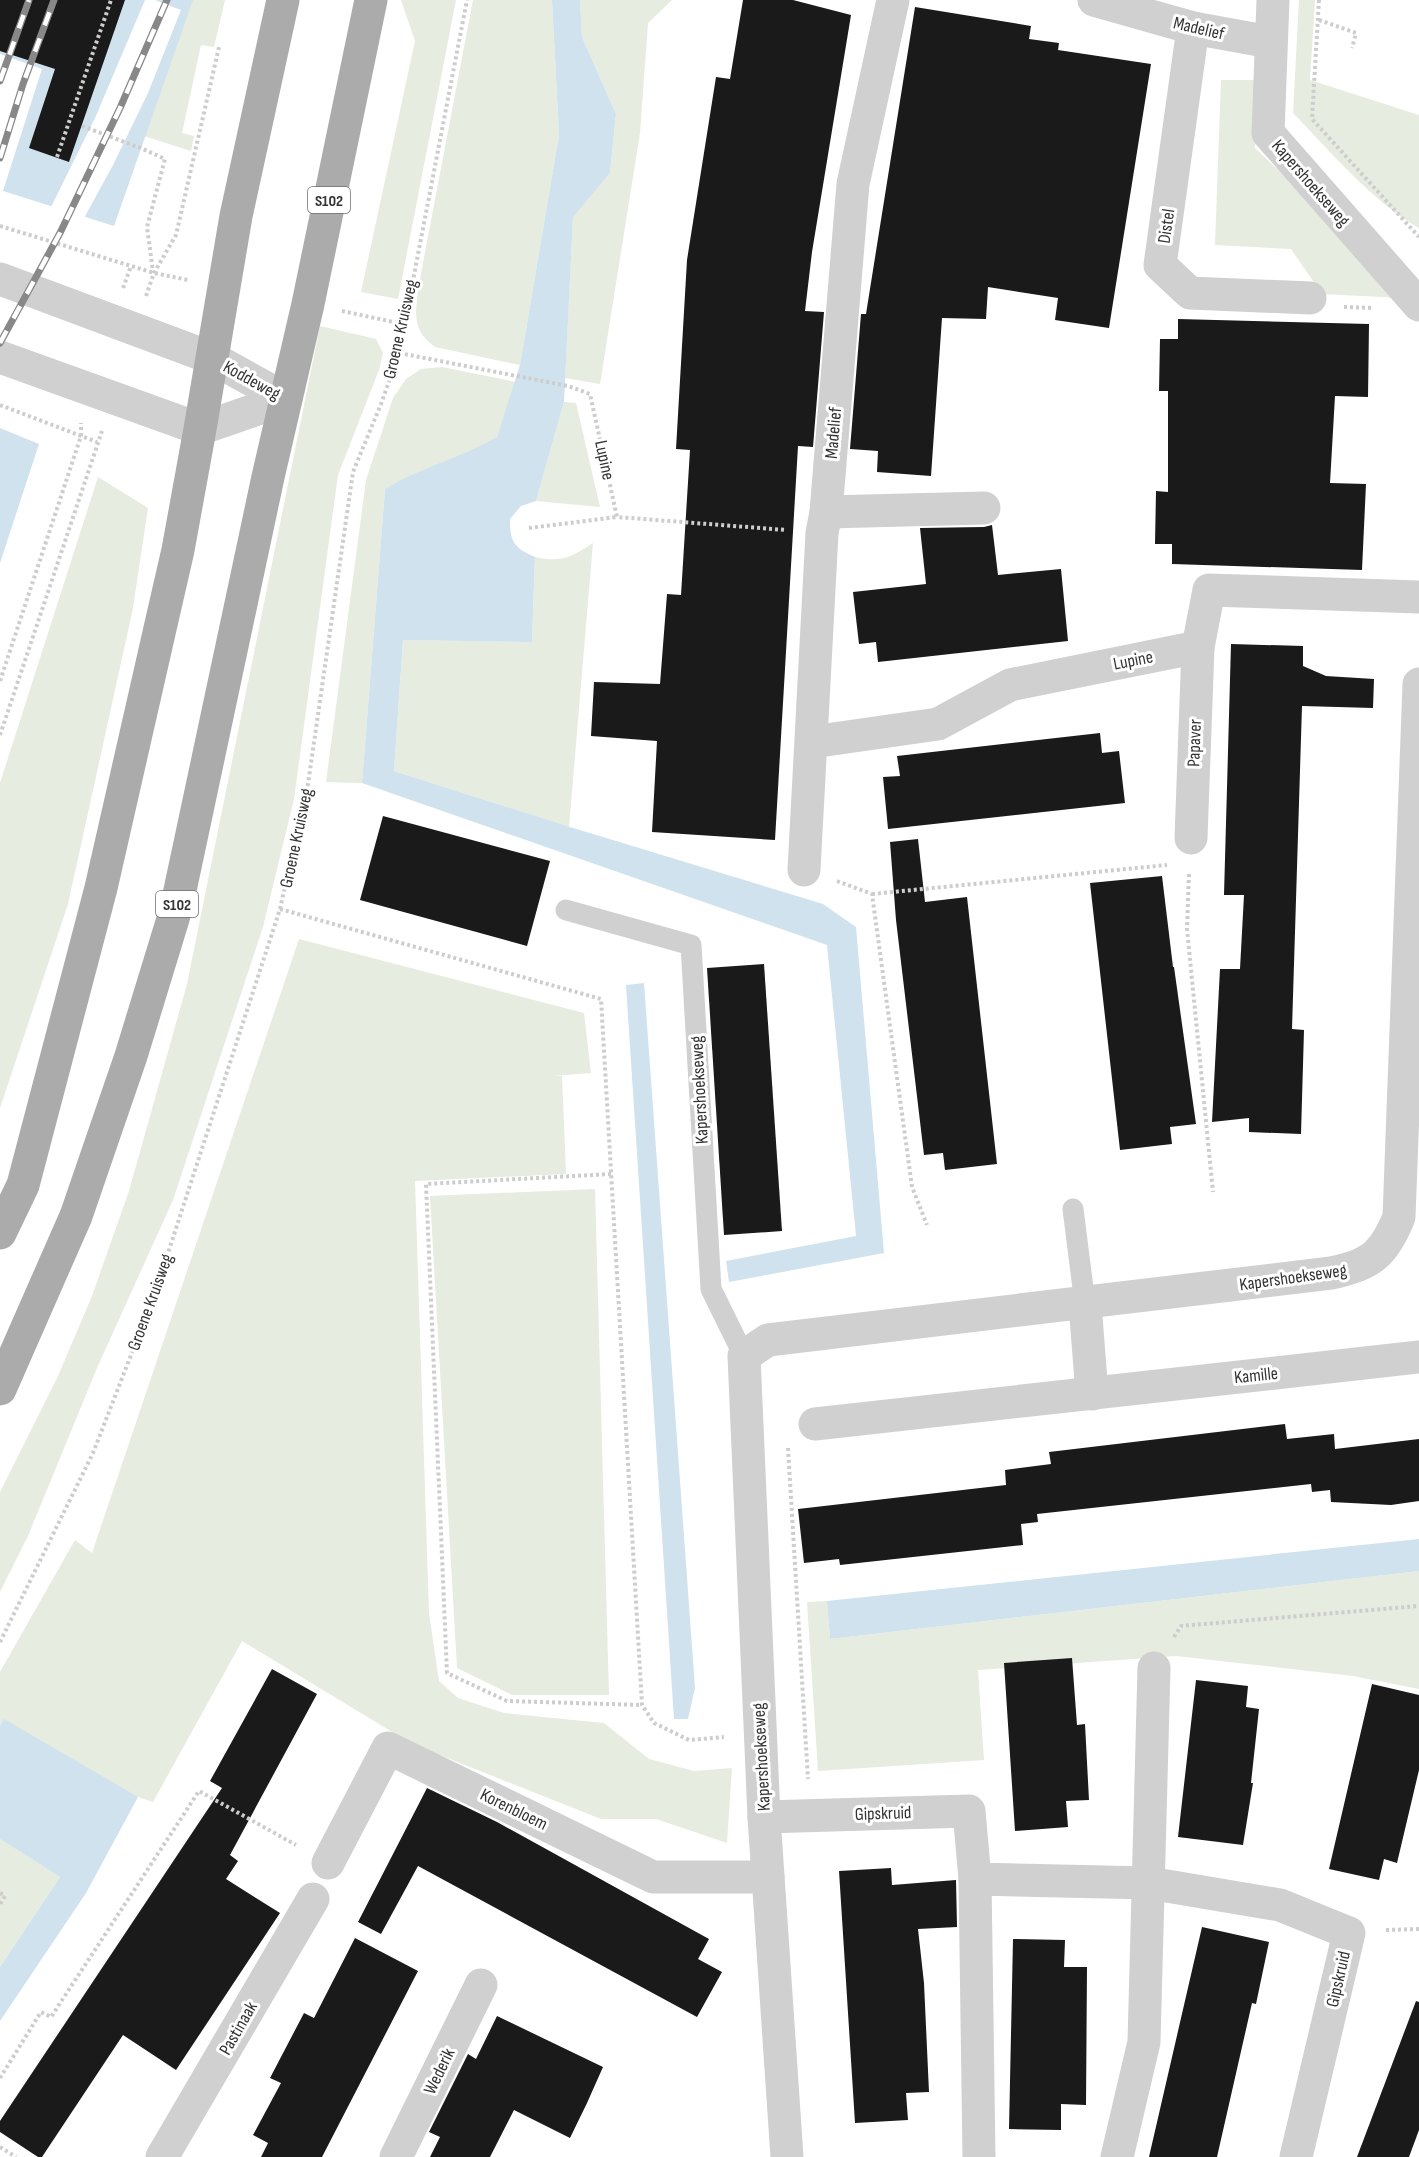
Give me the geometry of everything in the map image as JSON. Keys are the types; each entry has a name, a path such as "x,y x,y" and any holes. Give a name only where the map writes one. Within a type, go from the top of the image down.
{"main road":[{"path":"0,1233 23,1185 101,888 178,550 236,216 283,0"},
{"name":"S102","path":"0,1389 76,1216 176,909 371,0"}],"street":[{"name":"Madelief","path":"804,870 824,523 853,184 893,0"},
{"name":"Madelief","path":"1094,0 1193,28 1270,42"},
{"name":"Kapershoekseweg","path":"1273,0 1268,133 1417,300"},
{"name":"Distel","path":"1193,28 1160,265 1190,293 1310,298"},
{"name":"Koddeweg","path":"0,279 212,358 286,399"},
{"path":"0,357 200,429"},
{"name":"Koddeweg","path":"200,429 286,399"},
{"path":"824,523 984,508"},
{"path":"1198,647 1209,590 1419,597"},
{"name":"Lupine","path":"812,742 938,724 1010,684 1198,647"},
{"name":"Papaver","path":"1190,850 1198,647"},
{"name":"Kapershoekseweg","path":"787,2157 764,1817 744,1356 768,1340 1331,1273 1355,1268 1375,1257 1390,1239 1399,1217 1413,1010 1419,684"},
{"path":"1085,1304 1092,1394"},
{"name":"Kamille","path":"815,1424 1419,1357"},
{"path":"1117,2157 1144,2042 1154,1668"},
{"name":"Korenbloem","path":"328,1863 388,1748 653,1877 768,1877"},
{"name":"Gipskruid","path":"764,1817 969,1811 975,1879 979,2157"},
{"name":"Gipskruid","path":"975,1879 1149,1883 1280,1905 1349,1932 1296,2157"},
{"name":"Pastinaak","path":"162,2157 313,1899"},
{"name":"Wederik","path":"396,2157 481,1985"}],"lane":[{"name":"Kapershoekseweg","path":"566,910 691,945 711,1289 744,1356"},
{"path":"1073,1209 1085,1304"}],"path":[{"path":"57,157 111,0"},
{"name":"Groene Kruisweg","path":"0,1642 93,1453 154,1296 280,909 308,784 353,472 399,353 467,0"},
{"path":"1320,0 1312,119 1419,237"},
{"path":"1318,20 1356,33 1352,48"},
{"path":"124,326 176,235 219,47"},
{"path":"81,126 143,148 165,159 147,227 154,273"},
{"path":"124,326 131,266"},
{"path":"1310,298 1323,306 1395,309 1417,300"},
{"name":"Lupine","path":"399,353 568,386 590,394 617,517"},
{"path":"0,681 81,436 80,419 101,394"},
{"path":"0,735 97,442 101,394"},
{"path":"0,405 97,442"},
{"path":"529,528 617,517 824,523"},
{"path":"804,870 872,894 1190,850 1187,930 1213,1192"},
{"path":"872,894 912,1187 927,1225"},
{"path":"280,909 601,999 642,1705 654,1723 689,1740 760,1734"},
{"path":"611,1174 426,1184 447,1673 507,1701 642,1705"},
{"path":"810,1815 788,1442 815,1424"},
{"path":"1154,1668 1181,1626 1419,1606"},
{"path":"0,2078 41,2012 51,2017 199,1791 328,1863"},
{"path":"0,1893 5,1896 0,1904"},
{"path":"0,2147 16,2157"}],"shaded area":[{"path":"189,0 225,0 214,47 201,45 182,133 194,136 191,151 128,131"},
{"path":"401,0 456,0 398,299 361,292 415,41"},
{"path":"473,0 552,0 559,135 520,365 435,347 422,333 416,319 419,284"},
{"path":"580,0 672,0 648,23 640,133 600,384 565,378 573,216 610,173 616,114 582,37"},
{"path":"1299,0 1315,0 1310,80 1419,115 1419,228 1369,190 1293,113"},
{"path":"1221,80 1256,80 1255,148 1315,205 1402,298 1322,294 1291,249 1215,245"},
{"path":"320,326 376,339 383,353 379,370 338,475 294,799 263,927 173,1200 97,1368 28,1536 0,1592 0,1492 58,1376 92,1296 129,1191 187,984"},
{"path":"442,367 516,382 497,437 481,447 385,489 362,783 326,782 366,480 393,398 406,379 421,369"},
{"path":"564,402 576,403 600,507 536,501"},
{"path":"98,477 148,508 133,608 68,904 0,1108 0,783"},
{"path":"593,543 569,827 394,771 403,640 532,642 535,557 566,558"},
{"path":"299,939 584,1013 591,1073 554,1076 562,1076 566,1174 415,1181 429,1613 439,1681 458,1698 504,1713 604,1723 649,1759 694,1771 732,1768 727,1843 656,1819 601,1819 412,1744 242,1641 153,1802 138,1797 0,1726 0,1672 75,1540 92,1553"},
{"path":"595,1189 609,1695 512,1695 457,1668 430,1196"},
{"path":"1419,1571 1419,1689 1353,1676 1176,1656 978,1670 984,1760 818,1771 807,1602 827,1601 830,1639"},
{"path":"0,1839 60,1877 0,1967"}],"water":[{"path":"0,0 193,0 114,226 0,190"},
{"path":"552,0 580,0 582,37 616,114 610,173 573,217 564,402 536,501 521,506 510,519 512,539 518,547 535,557 532,642 403,640 394,771 823,904 856,927 884,1253 729,1282 726,1261 856,1236 827,945 362,783 385,489 497,437 520,365 559,135"},
{"path":"0,428 39,444 0,563"},
{"path":"644,983 695,1688 688,1719 674,1719 626,985"},
{"path":"1419,1539 1419,1571 830,1639 827,1601"},
{"path":"4,1719 138,1797 86,1893 0,2021 0,1967 60,1877 0,1839 0,1726"}],"pier":[{"path":"145,0 155,0 181,10 148,93 83,220 50,209 95,118"},
{"path":"0,54 42,69 2,194 0,193"}],"building":[{"path":"0,0 125,0 69,162 29,148 55,69 0,51"},
{"path":"743,0 793,0 851,15 812,252 805,311 824,312 813,447 798,446 775,840 652,832 657,741 591,736 594,682 660,684 667,594 681,595 690,450 676,449 687,260 716,77 730,79"},
{"path":"915,7 1031,26 1029,39 1059,43 1058,50 1151,64 1109,328 1055,320 1058,298 988,287 986,319 942,318 931,476 877,472 878,451 850,449 861,314 866,314"},
{"path":"1178,319 1369,324 1368,397 1335,396 1330,483 1366,484 1362,570 1172,564 1172,544 1155,544 1156,491 1168,492 1168,391 1159,391 1160,339 1178,339"},
{"path":"992,525 998,575 1061,569 1068,641 878,662 876,642 859,644 853,592 926,584 920,528"},
{"path":"1231,644 1303,646 1303,666 1326,676 1374,679 1373,708 1302,706 1292,1029 1304,1030 1301,1134 1249,1132 1249,1118 1212,1122 1220,969 1240,969 1244,895 1224,895"},
{"path":"1100,733 1102,753 1119,751 1125,803 888,829 883,777 900,776 897,756"},
{"path":"383,816 550,861 527,946 360,900"},
{"path":"918,839 925,902 967,897 997,1164 945,1170 943,1153 924,1155 896,920 890,842"},
{"path":"1162,876 1196,1124 1170,1127 1172,1144 1120,1150 1090,883"},
{"path":"764,964 782,1231 724,1235 707,968"},
{"path":"1285,1424 1287,1439 1334,1434 1335,1449 1419,1439 1419,1501 1391,1505 1331,1502 1330,1490 1312,1492 1311,1484 1037,1514 1038,1522 1021,1524 1023,1545 840,1565 839,1559 804,1563 798,1509 1006,1485 1005,1470 1051,1464 1049,1452"},
{"path":"1072,1658 1077,1725 1085,1724 1089,1800 1066,1801 1068,1827 1015,1831 1004,1663"},
{"path":"272,1669 317,1694 230,1855 238,1861 226,1879 280,1913 176,2070 123,2035 42,2157 38,2157 0,2132 0,2121 222,1788 210,1781"},
{"path":"1196,1680 1248,1686 1246,1707 1259,1709 1251,1783 1253,1783 1243,1845 1178,1837"},
{"path":"1372,1684 1419,1695 1419,1770 1397,1863 1384,1859 1379,1880 1329,1869"},
{"path":"427,1788 497,1822 709,1939 698,1959 722,1972 697,2017 418,1866 381,1934 358,1922"},
{"path":"891,1868 892,1885 956,1880 957,1927 918,1929 924,1983 929,2092 906,2093 908,2120 855,2123 839,1871"},
{"path":"1202,1927 1269,1942 1256,2004 1252,2003 1217,2157 1149,2157"},
{"path":"355,1938 418,1971 322,2157 261,2157 268,2143 253,2135 281,2083 270,2078 304,2013 314,2018"},
{"path":"1013,1939 1065,1940 1064,1967 1087,1967 1086,2105 1061,2104 1061,2130 1009,2129"},
{"path":"1416,2001 1419,2002 1419,2130 1409,2157 1357,2157"},
{"path":"497,2016 603,2067 587,2103 570,2138 514,2110 490,2157 430,2157 440,2137 429,2132 468,2054 476,2059"}],"railway":[{"path":"0,81 29,0"},
{"path":"0,158 23,84 54,0"},
{"path":"0,343 60,233 120,108 167,0"}]}
